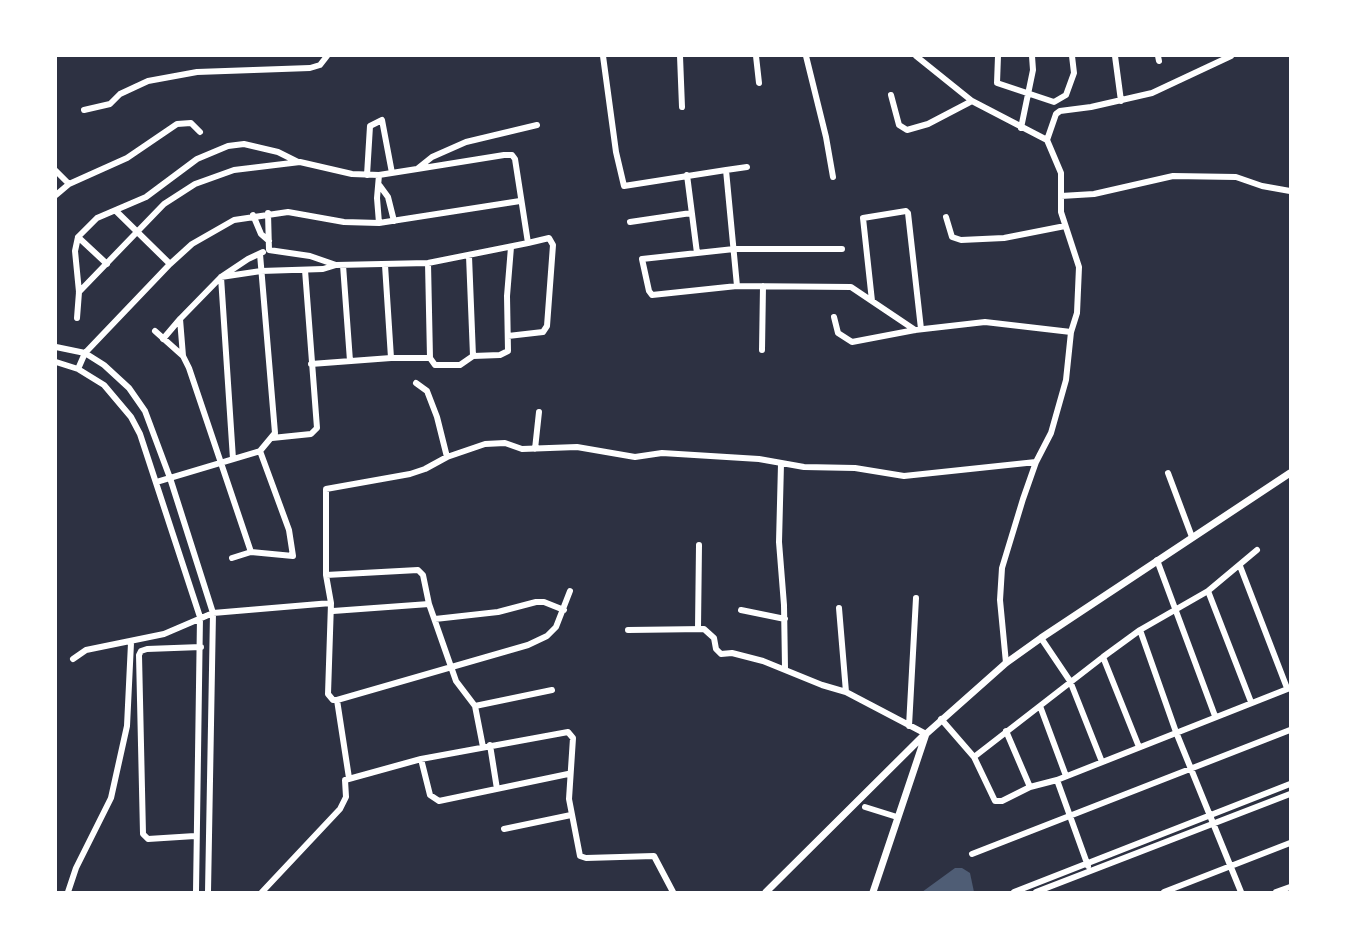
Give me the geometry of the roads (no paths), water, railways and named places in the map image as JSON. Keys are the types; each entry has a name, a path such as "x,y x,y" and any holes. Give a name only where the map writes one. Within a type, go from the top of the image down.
{"street":[{"path":"84,110 110,104 120,94 148,81 197,72 310,68 320,65 327,56"},
{"path":"603,56 616,152 624,186 747,167"},
{"path":"680,56 682,107"},
{"path":"756,56 759,83"},
{"path":"806,56 826,137 833,177"},
{"path":"916,56 972,101 1047,141 1061,173 1061,212 1079,267 1077,313 1071,332 1066,380 1051,433 1036,462 1002,568 1000,600 1006,663"},
{"path":"998,56 997,83 1054,102 1062,100 1066,95 1074,73 1072,56"},
{"path":"1021,128 1033,70 1032,56"},
{"path":"1115,56 1121,101"},
{"path":"1047,141 1056,114 1060,111 1121,101 1162,89 1231,56"},
{"path":"891,96 899,125 907,130 928,124 972,101"},
{"path":"366,175 370,126 376,121 384,123 392,173"},
{"path":"56,195 69,184 127,158 177,124 190,123 200,132"},
{"path":"417,169 432,157 466,142 537,125"},
{"path":"77,318 79,292 75,267 78,237 97,218 117,212 146,197 197,159 228,146 244,144 278,152 300,162 366,175 512,156 515,159 528,243"},
{"path":"79,292 164,204 211,177 251,166 300,162"},
{"path":"56,171 69,184"},
{"path":"726,171 737,286"},
{"path":"379,175 380,186 377,198 379,223"},
{"path":"687,176 697,253"},
{"path":"1061,196 1094,194 1173,176 1236,177 1262,186 1290,191"},
{"path":"380,186 388,197 394,221"},
{"path":"78,369 85,353 170,264 192,244 234,220 252,215 288,212 344,222 379,223 520,201"},
{"path":"872,300 863,218 906,211 918,329"},
{"path":"117,212 170,264"},
{"path":"268,213 269,250"},
{"path":"630,222 691,213"},
{"path":"252,215 261,234 269,241"},
{"path":"946,216 951,237 961,240 1004,238 1065,226"},
{"path":"78,237 107,264"},
{"path":"221,278 261,271 305,270 339,265 428,263 549,238 552,240 547,326 543,332 508,336"},
{"path":"428,263 430,358 435,364 460,365 472,356 505,355 509,348 507,287 511,247"},
{"path":"842,249 734,249 642,259 650,294 737,286 851,287 918,329"},
{"path":"163,339 221,278 269,250 310,256 339,265"},
{"path":"156,482 260,451 272,438 276,428 260,254"},
{"path":"469,256 472,356"},
{"path":"339,265 350,360"},
{"path":"385,265 391,358"},
{"path":"272,438 311,434 317,431 305,270"},
{"path":"221,278 233,459"},
{"path":"762,350 763,286"},
{"path":"834,317 838,333 852,342 918,329 985,322 1071,332"},
{"path":"180,319 183,356 199,392 251,552"},
{"path":"155,331 183,356"},
{"path":"56,347 85,353 115,374 137,398 153,426 213,613 207,826 208,892"},
{"path":"311,364 350,360 430,358"},
{"path":"56,362 78,369 104,385 122,403 140,434 200,617 195,825 196,892"},
{"path":"416,383 427,391 437,417 447,457"},
{"path":"535,449 539,412"},
{"path":"570,591 556,627 547,636 528,645 333,700 328,693 333,611 326,575 326,489 410,474 447,457 485,444 505,443 522,449 577,447 635,457 662,453 759,459 782,464 855,468 904,476 1036,462"},
{"path":"232,558 251,552 293,556 289,530 260,451"},
{"path":"782,464 779,542 785,619 785,668"},
{"path":"1167,473 1192,537"},
{"path":"766,892 941,719 1006,663 1290,473"},
{"path":"698,628 699,545"},
{"path":"974,757 1070,681 1140,630 1208,591 1257,550"},
{"path":"1157,560 1215,716"},
{"path":"941,719 974,757 994,801 1002,801 1030,787 1057,780 1289,688 1239,566"},
{"path":"326,575 418,570 423,575 429,604 456,681 475,706 483,747"},
{"path":"1208,591 1251,702"},
{"path":"909,726 915,598"},
{"path":"435,619 498,612 536,602 544,602 564,610"},
{"path":"73,658 86,650 131,643 164,634 213,613 331,603"},
{"path":"333,611 429,604"},
{"path":"839,608 846,692"},
{"path":"741,610 785,619"},
{"path":"628,630 698,628 710,632 721,654 732,653 785,668 822,685 846,692 926,734"},
{"path":"1140,630 1176,732 1241,892"},
{"path":"1041,638 1070,681 1102,762"},
{"path":"68,892 76,868 111,798 127,726 131,643"},
{"path":"195,836 148,838 143,834 140,655 141,651 147,649 201,647"},
{"path":"1103,657 1139,747"},
{"path":"475,706 552,690"},
{"path":"337,700 349,778"},
{"path":"1040,706 1066,776"},
{"path":"972,854 1290,730"},
{"path":"1006,731 1030,787"},
{"path":"262,892 340,808 346,797 344,782 349,778 421,759 490,745 570,733 573,738 568,774 571,815 580,856 586,858 654,856 673,892"},
{"path":"873,892 926,734"},
{"path":"490,745 497,789"},
{"path":"421,759 430,795 436,800 568,774"},
{"path":"1057,780 1090,872"},
{"path":"1014,892 1048,887 1087,862 1290,784"},
{"path":"1036,892 1290,794"},
{"path":"865,807 897,817"},
{"path":"504,829 571,815"},
{"path":"195,825 207,826"},
{"path":"1167,892 1290,843"},
{"path":"1276,892 1290,887"}],"water":[{"path":"955,868 962,868 970,873 974,892 922,892"}]}
